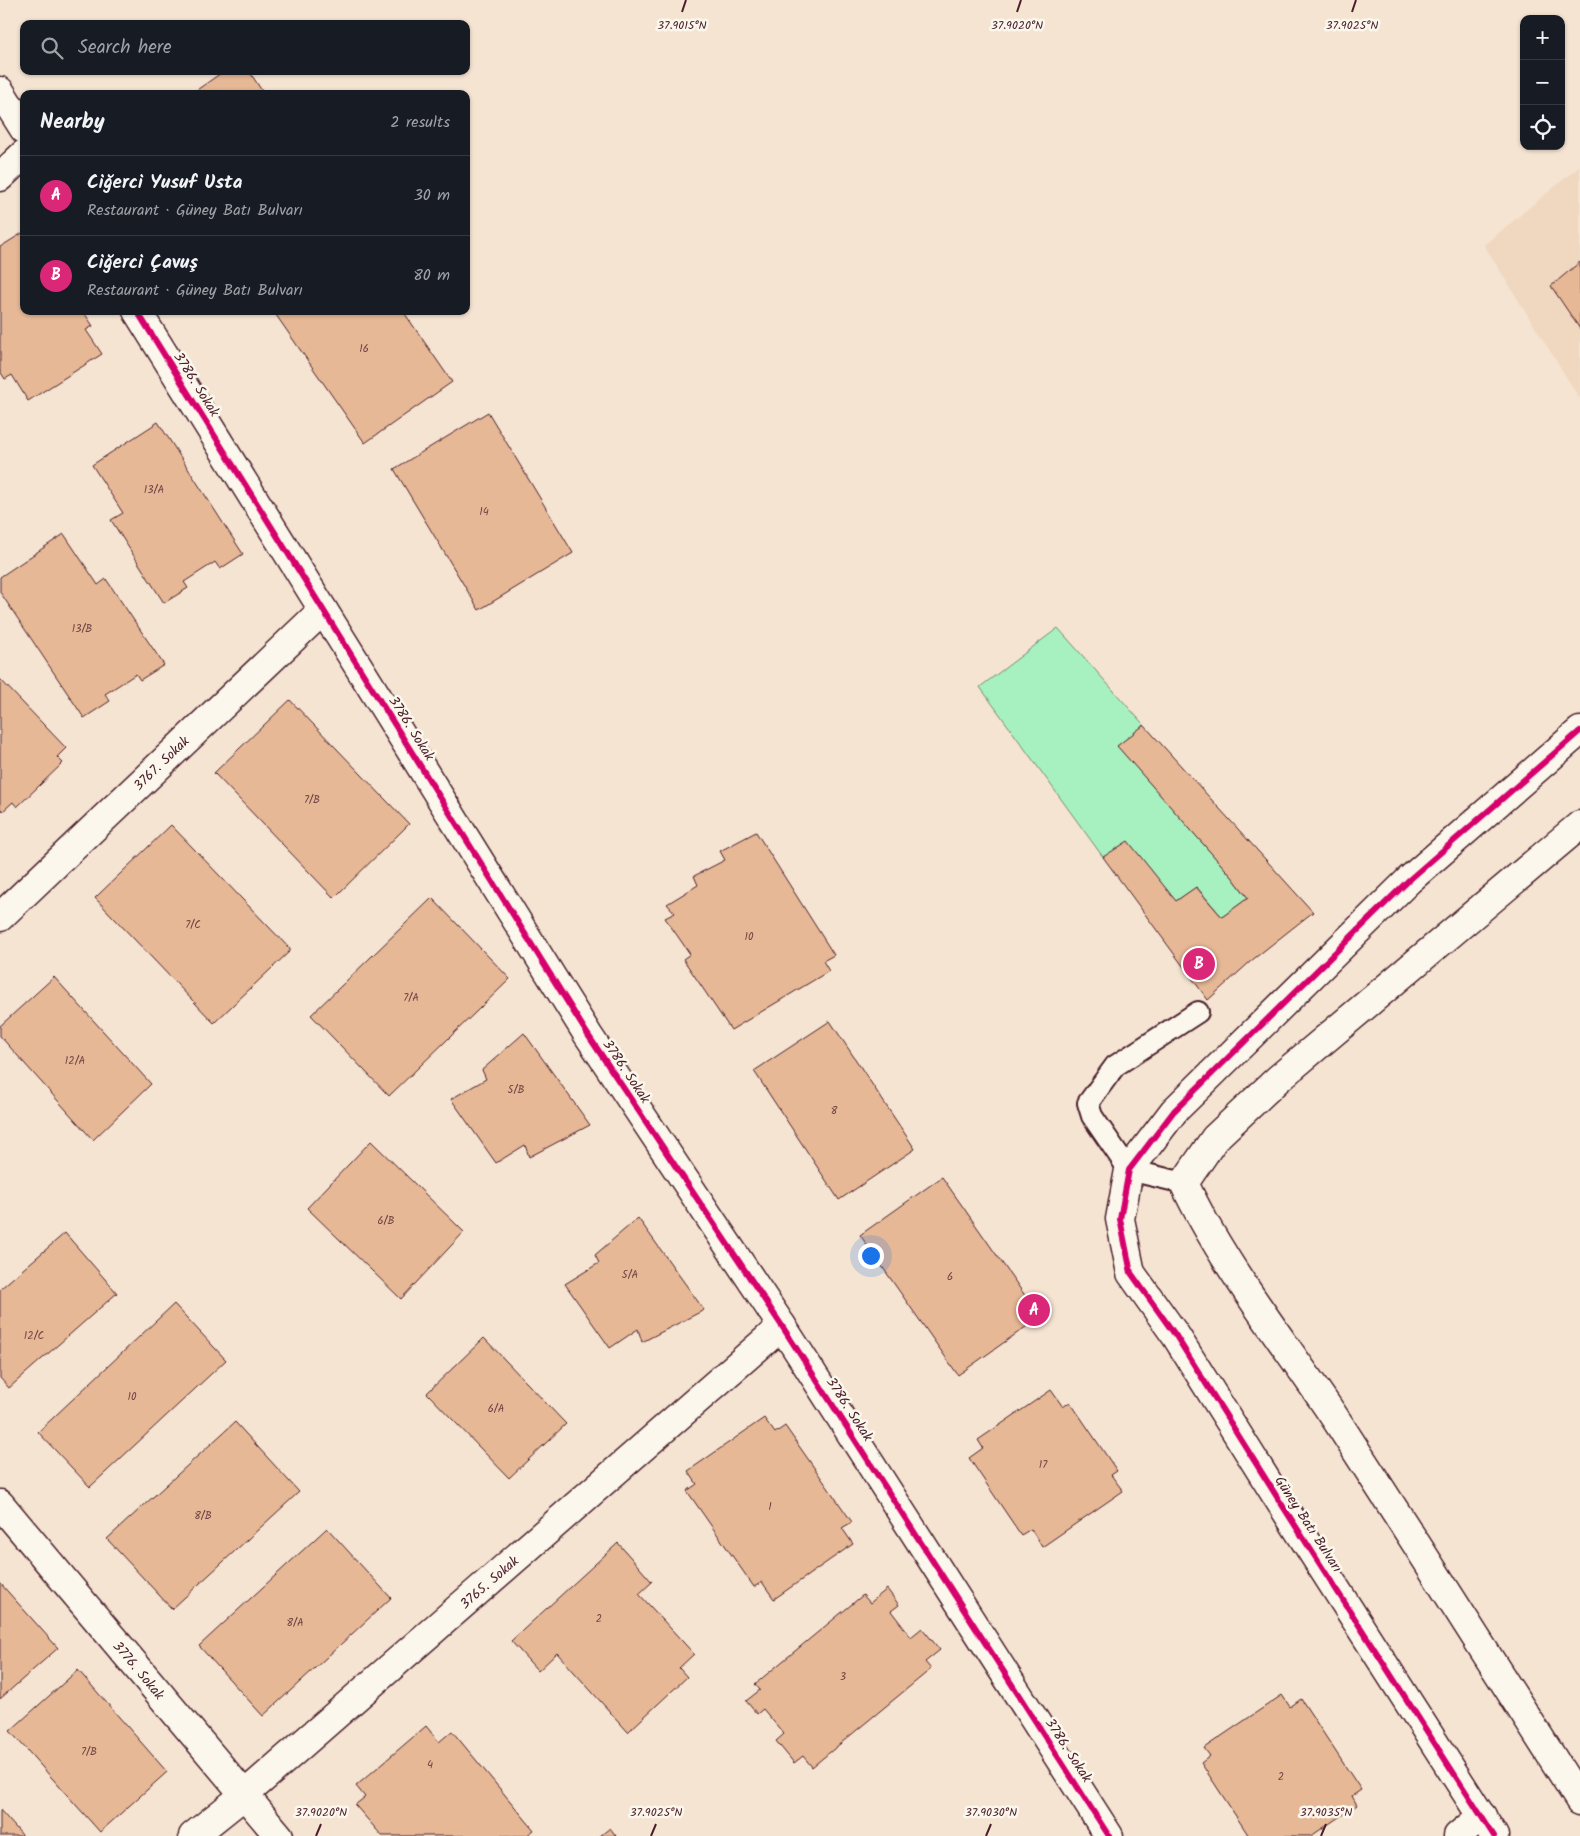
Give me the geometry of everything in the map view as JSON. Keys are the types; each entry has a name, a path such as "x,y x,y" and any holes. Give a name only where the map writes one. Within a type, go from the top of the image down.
{"street":[{"path":"0,91 20,123"},
{"path":"0,177 20,158"},
{"name":"3786. Sokak","path":"139,315 588,1035 782,1326 1109,1836"},
{"name":"3767. Sokak","path":"0,917 323,610"},
{"path":"1129,1170 1174,1111 1409,880 1580,731"},
{"path":"1580,826 1278,1079 1215,1138 1184,1183 1198,1214 1336,1420 1580,1801"},
{"name":"Güney Batı Bulvarı","path":"1129,1170 1120,1219 1131,1273 1176,1336 1276,1497 1488,1826"},
{"name":"3765. Sokak","path":"193,1836 243,1796 782,1326"},
{"name":"3776. Sokak","path":"0,1504 243,1796 279,1836"},
{"path":"1458,1836 1488,1826"}],"lane":[{"path":"1184,1183 1129,1170 1092,1116 1088,1104 1115,1066 1198,1012"}],"shaded area":[{"path":"1580,166 1580,399 1484,245"}],"green space":[{"path":"1058,628 1144,725 1118,746 1233,878 1248,898 1222,917 1197,887 1176,901 1103,857 980,687"}],"building":[{"path":"218,75 252,75 261,90 197,90"},
{"path":"20,234 20,315 86,315 93,326 86,330 102,354 28,401 12,375 5,379 0,371 0,247"},
{"path":"1580,262 1580,329 1551,286"},
{"path":"276,315 406,315 452,382 365,443"},
{"path":"488,412 573,553 479,610 394,469"},
{"path":"158,422 243,554 220,569 215,562 184,582 188,588 164,603 111,520 123,513 92,465"},
{"path":"64,534 98,585 106,579 164,665 140,680 136,674 105,694 110,701 84,718 0,592 0,577"},
{"path":"0,679 66,748 57,757 63,763 17,807 13,802 3,811 0,808"},
{"path":"290,700 409,824 334,898 214,773"},
{"path":"1144,725 1313,912 1251,961 1208,1000 1103,857 1128,841 1176,901 1196,887 1222,917 1248,898 1233,878 1117,746"},
{"path":"171,825 291,950 214,1023 95,898"},
{"path":"756,832 834,955 823,961 829,971 731,1030 683,959 690,954 665,918 675,913 667,904 698,885 694,876 725,860 720,851"},
{"path":"432,898 510,979 389,1096 311,1015"},
{"path":"54,977 151,1084 93,1140 0,1036 0,1026"},
{"path":"830,1021 915,1149 839,1200 754,1071"},
{"path":"524,1033 590,1125 529,1157 525,1145 496,1163 451,1099 486,1079 482,1070"},
{"path":"371,1141 464,1232 401,1299 307,1208"},
{"path":"942,1177 1040,1317 958,1375 860,1235"},
{"path":"638,1218 704,1310 642,1342 638,1329 610,1348 565,1284 599,1263 595,1255"},
{"path":"65,1233 117,1293 9,1388 0,1378 0,1289"},
{"path":"174,1304 226,1360 90,1487 38,1432"},
{"path":"484,1338 566,1424 509,1478 427,1393"},
{"path":"1051,1390 1063,1407 1070,1402 1117,1471 1111,1475 1123,1491 1042,1547 1031,1529 1021,1535 969,1458 983,1448 978,1440"},
{"path":"764,1418 775,1433 785,1426 852,1522 842,1528 853,1544 774,1599 762,1582 754,1587 687,1491 697,1484 688,1471"},
{"path":"235,1422 299,1492 172,1609 107,1539"},
{"path":"327,1528 391,1598 263,1716 199,1646"},
{"path":"618,1543 652,1582 639,1594 694,1654 679,1668 687,1677 628,1732 557,1653 538,1671 511,1641"},
{"path":"0,1583 58,1648 0,1699"},
{"path":"887,1589 899,1605 891,1611 911,1637 922,1628 940,1650 925,1662 931,1669 812,1767 803,1756 794,1763 776,1741 784,1734 763,1709 757,1714 746,1701 760,1690 755,1684 863,1595 870,1603"},
{"path":"78,1670 167,1772 100,1832 10,1731"},
{"path":"1282,1695 1290,1707 1301,1699 1361,1790 1352,1796 1357,1805 1311,1836 1249,1836 1201,1763 1210,1756 1204,1748"},
{"path":"426,1726 439,1742 452,1731 534,1830 526,1836 382,1836 355,1805 365,1797 356,1786"},
{"path":"0,1810 23,1836 0,1836"},
{"path":"610,1828 616,1836 600,1836"}],"cycle path":[{"path":"139,315 588,1035 782,1326 1109,1836"},
{"path":"1494,1836 1176,1336 1131,1273 1120,1219 1129,1170 1174,1111 1409,880 1580,731"}],"place":[{"name":"Ciğerci Çavuş","path":"1199,964"},
{"name":"Ciğerci Yusuf Usta","path":"1034,1310"}]}
